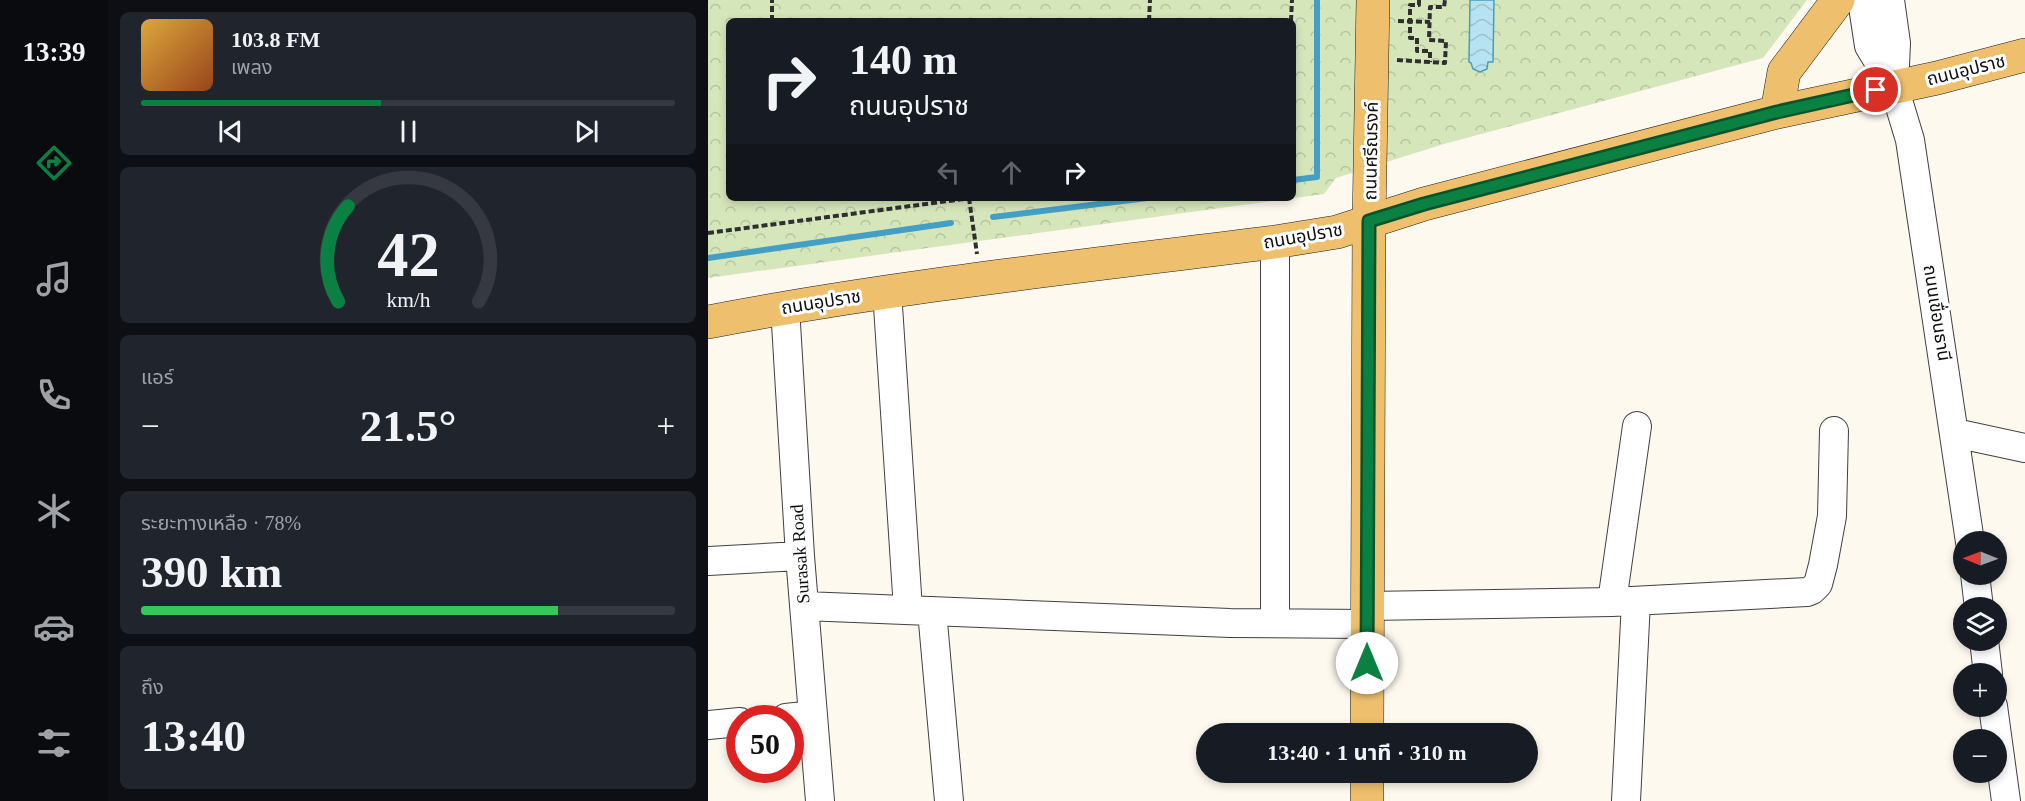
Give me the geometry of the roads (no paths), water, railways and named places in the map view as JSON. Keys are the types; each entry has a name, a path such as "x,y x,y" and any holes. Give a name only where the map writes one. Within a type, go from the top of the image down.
{"main road":[{"name":"ถนนศรีณรงค์","path":"1367,723 1369,221 1373,0"},
{"path":"1777,112 1784,72 1838,0"},
{"name":"ถนนอุปราช","path":"708,322 887,291 1275,242 1337,232 1435,201 1777,112 1894,87 2025,55"},
{"path":"1367,783 1367,801"}],"street":[{"name":"ถนนเขื่อนธานี","path":"1862,0 1869,46 1894,87 1913,153 1968,531"},
{"name":"ถนนเขื่อนธานี","path":"1890,0 1896,43 1894,87"},
{"path":"1275,242 1275,623"},
{"path":"887,291 920,610 949,801"},
{"name":"Surasak Road","path":"785,307 804,606 800,705"},
{"path":"1626,801 1624,601 1637,426"},
{"path":"804,606 1275,623 1367,615 1807,592 1818,584 1832,516 1834,431"},
{"path":"1955,433 2025,448"},
{"path":"708,561 800,556"},
{"path":"1995,717 2006,801"},
{"path":"708,724 726,723"},
{"name":"Surasak Road","path":"804,734 820,801"}],"water":[{"path":"1470,0 1494,0 1493,62 1488,62 1487,69 1480,72 1473,69 1469,62"}],"waterway":[{"path":"1296,180 1317,177 1317,0"},
{"path":"993,217 1123,201"},
{"path":"708,258 951,223"}]}
